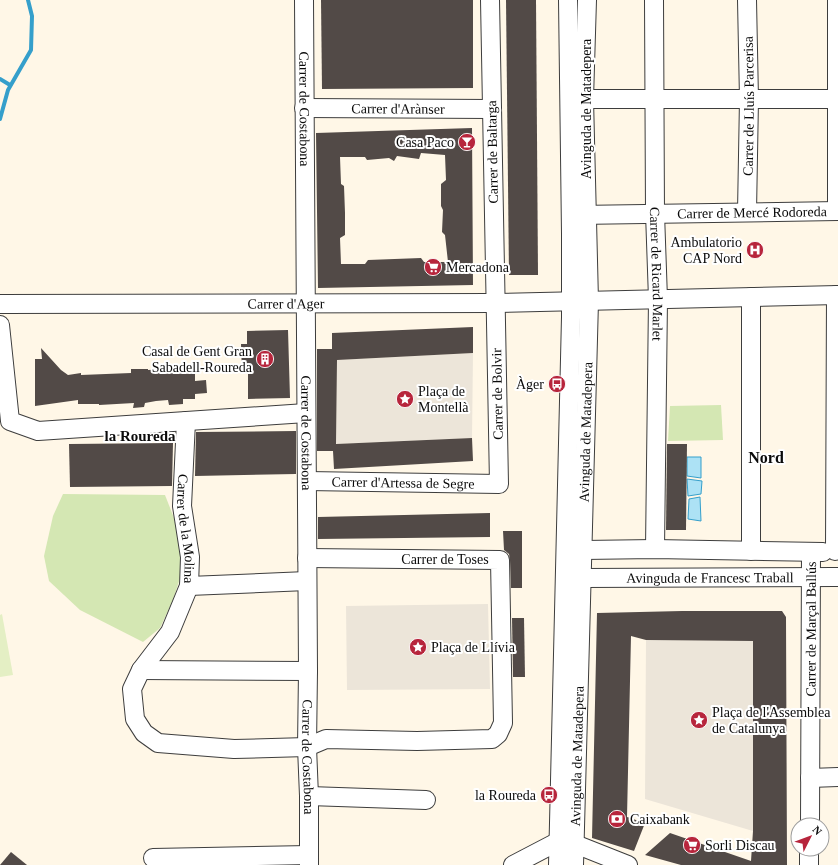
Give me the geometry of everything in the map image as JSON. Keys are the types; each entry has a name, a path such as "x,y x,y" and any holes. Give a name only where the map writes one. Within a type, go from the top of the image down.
{"street":[{"name":"Carrer de Costabona","path":"304,0 308,671 306,747 309,860"},
{"name":"Carrer de Baltarga","path":"490,0 495,303"},
{"name":"Avinguda de Matadepera","path":"568,0 570,215 572,234 567,842 574,865"},
{"name":"Avinguda de Matadepera","path":"558,865 567,842 583,578 589,300 584,99 587,0"},
{"name":"Carrer de Ricard Marlet","path":"654,0 655,213 658,299 655,549"},
{"name":"Carrer de Lluís Parcerisa","path":"747,0 749,99 747,212"},
{"path":"837,0 837,211"},
{"path":"584,99 838,99"},
{"name":"Carrer d'Arànser","path":"304,108 491,109"},
{"name":"Carrer de Mercé Rodoreda","path":"570,215 837,211"},
{"path":"571,302 589,300 837,295 836,551"},
{"path":"751,297 751,551"},
{"name":"Carrer d'Ager","path":"0,304 571,302"},
{"name":"Carrer de Bolvir","path":"495,303 498,484"},
{"path":"0,325 10,421 38,432 306,413"},
{"name":"Carrer de la Molina","path":"186,421 182,506 190,557 189,586 170,632 141,670 132,688 135,719 144,733 158,743 234,749 306,747"},
{"name":"Carrer d'Artessa de Segre","path":"306,481 498,484"},
{"name":"Avinguda de Francesc Traball","path":"583,550 655,549 812,552 836,551"},
{"name":"Carrer de Marçal Ballús","path":"810,817 810,577 812,552"},
{"name":"Carrer de Toses","path":"306,747 326,739 417,741 492,739 498,734 503,723 500,560 307,558"},
{"name":"Avinguda de Francesc Traball","path":"583,578 838,577"},
{"path":"189,586 307,581"},
{"path":"141,670 308,671"},
{"path":"810,778 838,777"},
{"path":"308,796 426,800"},
{"path":"513,865 567,842 628,865"},
{"path":"153,858 309,860"}],"green space":[{"path":"721,405 723,440 668,441 670,406"},
{"path":"63,494 165,495 174,518 180,544 181,575 173,600 160,628 143,642 80,610 49,581 44,556 53,516"},
{"path":"2,614 13,675 0,677 0,615"}],"shaded area":[{"name":"Plaça de Montellà","path":"473,353 472,438 336,444 337,360"},
{"name":"Plaça de Llívia","path":"488,604 490,689 347,690 346,606"},
{"name":"Plaça de l'Assemblea de Catalunya","path":"646,640 753,641 753,831 645,799"}],"water":[{"path":"687,457 701,457 701,478 687,476"},
{"path":"687,479 702,481 701,494 688,496"},
{"path":"700,497 701,521 688,519 689,499"}],"building":[{"path":"321,0 473,0 473,88 322,89"},
{"path":"506,0 536,0 538,275 509,275"},
{"path":"472,128 473,285 318,288 316,133","holes":["421,153 445,155 446,180 441,184 441,206 443,210 442,232 445,235 448,262 424,262 421,258 368,260 365,264 341,264 340,238 345,235 345,213 344,186 341,184 340,157 365,157 367,160 389,158 394,161 397,156 419,159"]},
{"path":"473,327 473,353 337,360 336,444 472,438 473,461 334,469 333,451 317,451 317,349 332,349 332,333"},
{"name":"Casal de Gent Gran Sabadell-Roureda","path":"288,330 290,398 248,399 248,374 242,374 241,344 247,344 247,331"},
{"path":"41,348 61,370 68,375 81,373 81,375 131,373 131,369 148,370 183,368 184,371 195,370 195,381 206,380 207,393 195,394 195,399 183,399 183,404 169,405 168,400 145,403 144,407 133,408 134,403 99,405 78,404 78,400 35,406 35,359 42,359"},
{"path":"296,431 296,474 195,476 196,432"},
{"path":"173,443 172,486 70,487 69,444"},
{"path":"667,444 687,444 686,530 666,530"},
{"path":"490,513 490,537 318,539 318,517"},
{"path":"503,531 522,531 522,588 511,588 510,560 509,554 504,550"},
{"path":"782,611 786,617 787,865 681,865 645,855 670,833 751,861 753,831 753,641 646,640 631,636 627,817 645,823 634,851 592,838 597,613"},
{"path":"512,618 524,618 525,677 513,677"},
{"path":"11,852 27,865 0,865"}],"waterway":[{"path":"0,119 8,90 31,50 32,16 28,0"},
{"path":"0,79 10,85"}],"place":[{"name":"Casa Paco","path":"467,142"},
{"name":"Ambulatorio CAP Nord","path":"755,250"},
{"name":"Mercadona","path":"433,267"},
{"name":"Casal de Gent Gran Sabadell-Roureda","path":"265,359"},
{"name":"Àger","path":"557,384"},
{"name":"Plaça de Montellà","path":"405,399"},
{"name":"Plaça de Llívia","path":"418,647"},
{"name":"Plaça de l'Assemblea de Catalunya","path":"699,720"},
{"name":"la Roureda","path":"549,795"},
{"name":"Caixabank","path":"617,819"},
{"name":"Sorli Discau","path":"692,845"}],"district":[{"name":"la Roureda","path":"140,436"},
{"name":"Nord","path":"766,457"}]}
